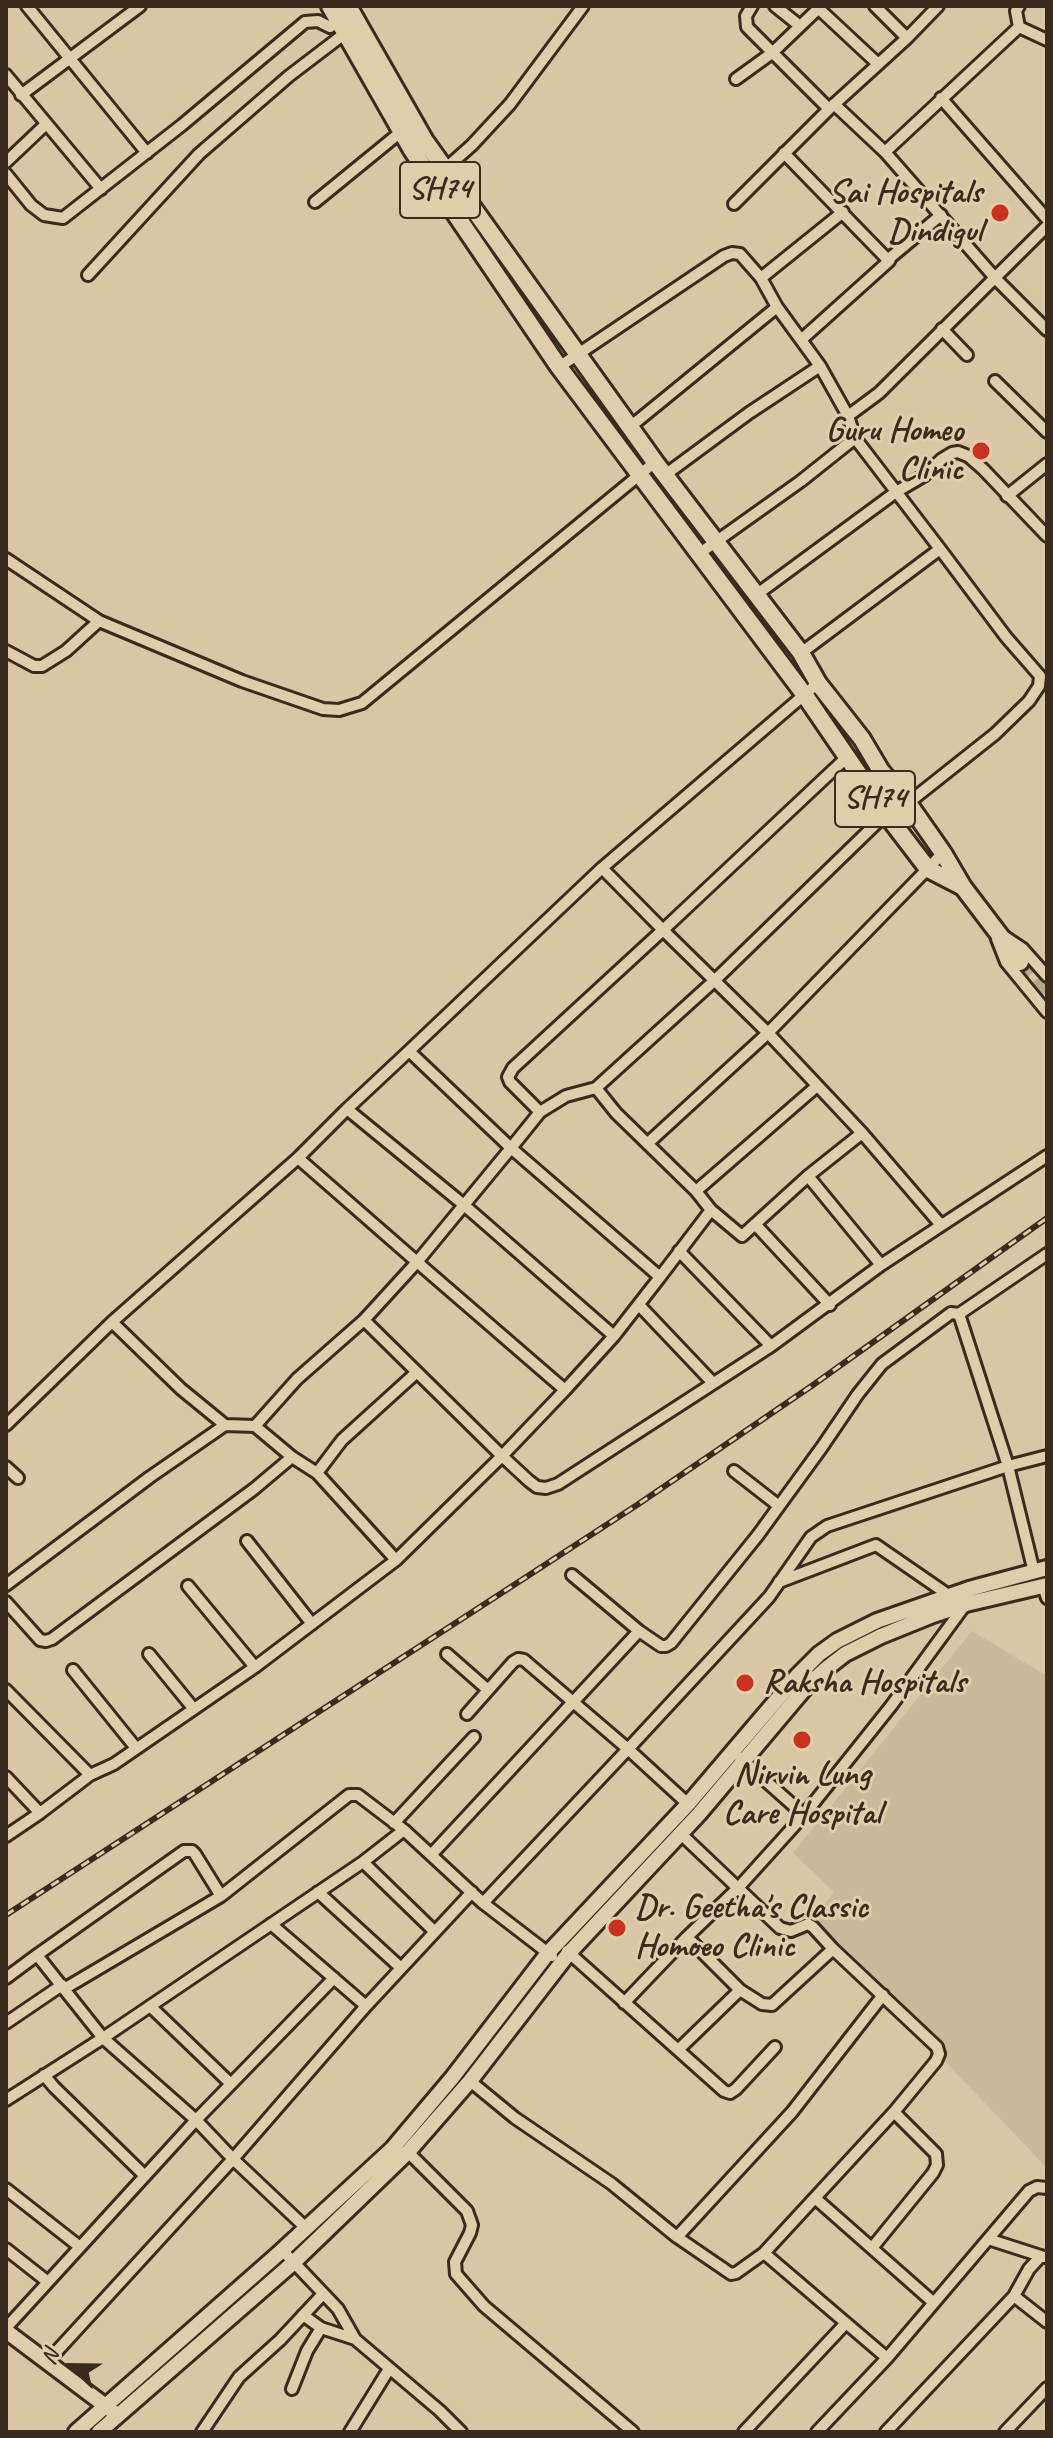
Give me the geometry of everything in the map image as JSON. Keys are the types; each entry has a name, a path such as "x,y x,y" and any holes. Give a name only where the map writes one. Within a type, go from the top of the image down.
{"main road":[{"name":"SH74","path":"330,6 348,20 425,141 660,469 801,653 818,683 908,803 993,930 1020,962"},
{"name":"SH74","path":"348,20 402,131 559,367 804,694 846,758 928,869 963,887"},
{"path":"76,2432 112,2411 293,2263 408,2152 470,2081 559,1953 681,1834 797,1676 819,1654 877,1621 1041,1570"},
{"path":"99,2432 112,2411 392,2149 688,1804 806,1687 845,1654 881,1636 966,1604 1046,1590"},
{"path":"6,2329 112,2411"}],"street":[{"path":"27,6 147,153"},
{"path":"21,95 140,6"},
{"path":"445,169 510,104 583,6"},
{"path":"752,6 746,16 747,27 772,53 885,152 996,279 1047,330"},
{"path":"775,6 800,26"},
{"path":"875,6 907,38"},
{"path":"734,204 938,6"},
{"path":"1019,6 1016,11 1019,27"},
{"path":"736,79 772,53 820,7 877,63"},
{"path":"6,174 31,205 44,215 63,218 305,22 312,20 330,27 348,20"},
{"path":"88,275 199,154 348,20"},
{"path":"1019,27 1047,40"},
{"path":"885,152 1019,27"},
{"path":"6,75 101,189"},
{"path":"941,98 1047,219"},
{"path":"6,162 46,124"},
{"path":"315,202 402,131"},
{"path":"784,153 889,261"},
{"path":"761,278 843,212"},
{"path":"801,340 941,215"},
{"path":"848,416 879,393 1047,226"},
{"path":"559,367 724,256 740,254 761,278 777,307 820,366 848,416 855,438 1006,637 1040,676 1039,686 1029,701 995,734 908,803"},
{"path":"630,427 777,307"},
{"path":"942,329 967,355"},
{"path":"6,559 99,621 242,681 323,709 339,710 362,703 640,474 660,469 820,366"},
{"path":"995,381 1047,432"},
{"path":"700,553 855,438"},
{"path":"756,595 952,453 968,456 983,469 1047,536"},
{"path":"1007,496 1047,464"},
{"path":"801,653 940,549"},
{"path":"6,651 34,666 42,666 66,651 99,621"},
{"path":"6,1425 112,1322 298,1158 602,868 818,683"},
{"path":"540,1112 510,1082 510,1072 846,758"},
{"path":"255,1426 297,1379 364,1320 417,1262 540,1112 566,1096 596,1088 714,981 886,814"},
{"path":"648,1143 768,1033 943,853"},
{"path":"602,868 768,1033 862,1133 941,1225"},
{"path":"993,930 1023,949 1047,976"},
{"path":"993,930 1006,962 1047,1012"},
{"path":"409,1051 511,1148 660,1277"},
{"path":"696,1191 817,1086"},
{"path":"596,1088 616,1113 696,1191 711,1210 742,1236 808,1176 862,1133"},
{"path":"347,1109 464,1205 614,1336"},
{"path":"364,1320 502,1456 537,1487 546,1488 558,1484 771,1346 881,1265 1047,1156"},
{"path":"298,1158 565,1390"},
{"path":"808,1176 881,1265"},
{"path":"6,1836 90,1775 114,1764 255,1667 396,1560 502,1456 614,1336 711,1210"},
{"path":"755,1224 830,1305"},
{"path":"679,1251 771,1346"},
{"path":"572,1575 639,1631 661,1646 671,1643 779,1506 882,1364 951,1313 959,1314 1047,1254"},
{"path":"639,1305 713,1383"},
{"path":"959,1314 1041,1570"},
{"path":"112,1322 181,1389 225,1425"},
{"path":"317,1473 342,1440 417,1372"},
{"path":"6,1585 225,1425 255,1426 317,1473 396,1560"},
{"path":"483,1903 769,1597 811,1537 827,1526 1047,1456"},
{"path":"6,1602 40,1640 52,1639 242,1498 292,1457"},
{"path":"6,1467 18,1478"},
{"path":"734,1471 779,1506"},
{"path":"247,1541 312,1624"},
{"path":"779,1582 876,1545 950,1596"},
{"path":"188,1586 255,1667"},
{"path":"624,2003 739,1887 804,1815 891,1706 966,1604"},
{"path":"431,1855 639,1631"},
{"path":"149,1654 193,1708"},
{"path":"447,1654 488,1690"},
{"path":"467,1714 518,1659 524,1660 688,1804"},
{"path":"73,1670 136,1748"},
{"path":"6,1690 90,1775"},
{"path":"394,1823 474,1737"},
{"path":"738,1756 804,1815"},
{"path":"6,1777 40,1813"},
{"path":"6,2023 221,1896 349,1795 358,1795 404,1830 483,1903 559,1953 624,2003 718,2088 730,2093 775,2047"},
{"path":"6,2100 363,1862 404,1830"},
{"path":"470,2081 515,2118 612,2184 677,2237 731,2274 764,2253 894,2112 936,2061 939,2054 937,2047 813,1927 808,1924 791,1931 780,1928 681,1834"},
{"path":"6,1978 184,1851 195,1854 221,1896"},
{"path":"363,1862 435,1932"},
{"path":"318,1892 401,1968"},
{"path":"47,2362 472,1892"},
{"path":"271,1924 366,2006"},
{"path":"687,1937 740,1990 762,2004 772,2005 833,1949"},
{"path":"37,1955 103,2038 196,2120 306,2228"},
{"path":"6,2329 196,2120 334,1978"},
{"path":"678,2050 740,1990"},
{"path":"677,2237 792,2112 883,1995"},
{"path":"150,2006 231,2084"},
{"path":"44,2075 145,2176"},
{"path":"872,2248 937,2165 936,2154 894,2112"},
{"path":"408,2152 467,2211 472,2225 455,2262 456,2274 484,2306 633,2432"},
{"path":"817,2432 887,2358 1029,2191 1037,2187 1047,2188"},
{"path":"6,2189 80,2247"},
{"path":"815,2198 934,2303"},
{"path":"988,2239 1044,2257"},
{"path":"6,2249 48,2282"},
{"path":"282,2250 338,2309 355,2339 461,2432"},
{"path":"764,2253 887,2358"},
{"path":"886,2432 1014,2296 1029,2269 1044,2257"},
{"path":"202,2432 239,2377 323,2294"},
{"path":"1014,2296 1047,2322"},
{"path":"303,2315 321,2328 355,2339"},
{"path":"744,2432 846,2323"},
{"path":"292,2389 307,2351 321,2328"},
{"path":"350,2432 389,2369"},
{"path":"1005,2432 1047,2388"}],"shaded area":[{"path":"972,1631 1047,1676 1047,2168 811,1921 834,1892 793,1853"}],"tunnel":[{"path":"1020,962 1047,995"}],"railway":[{"path":"6,1915 637,1505 813,1385 1047,1218"}],"place":[{"name":"Sai Hospitals Dindigul","path":"1000,213"},
{"name":"Guru Homeo Clinic","path":"981,451"},
{"name":"Raksha Hospitals","path":"745,1683"},
{"name":"Nirvin Lung Care Hospital","path":"802,1740"},
{"name":"Dr. Geetha's Classic Homoeo Clinic","path":"617,1928"}]}
